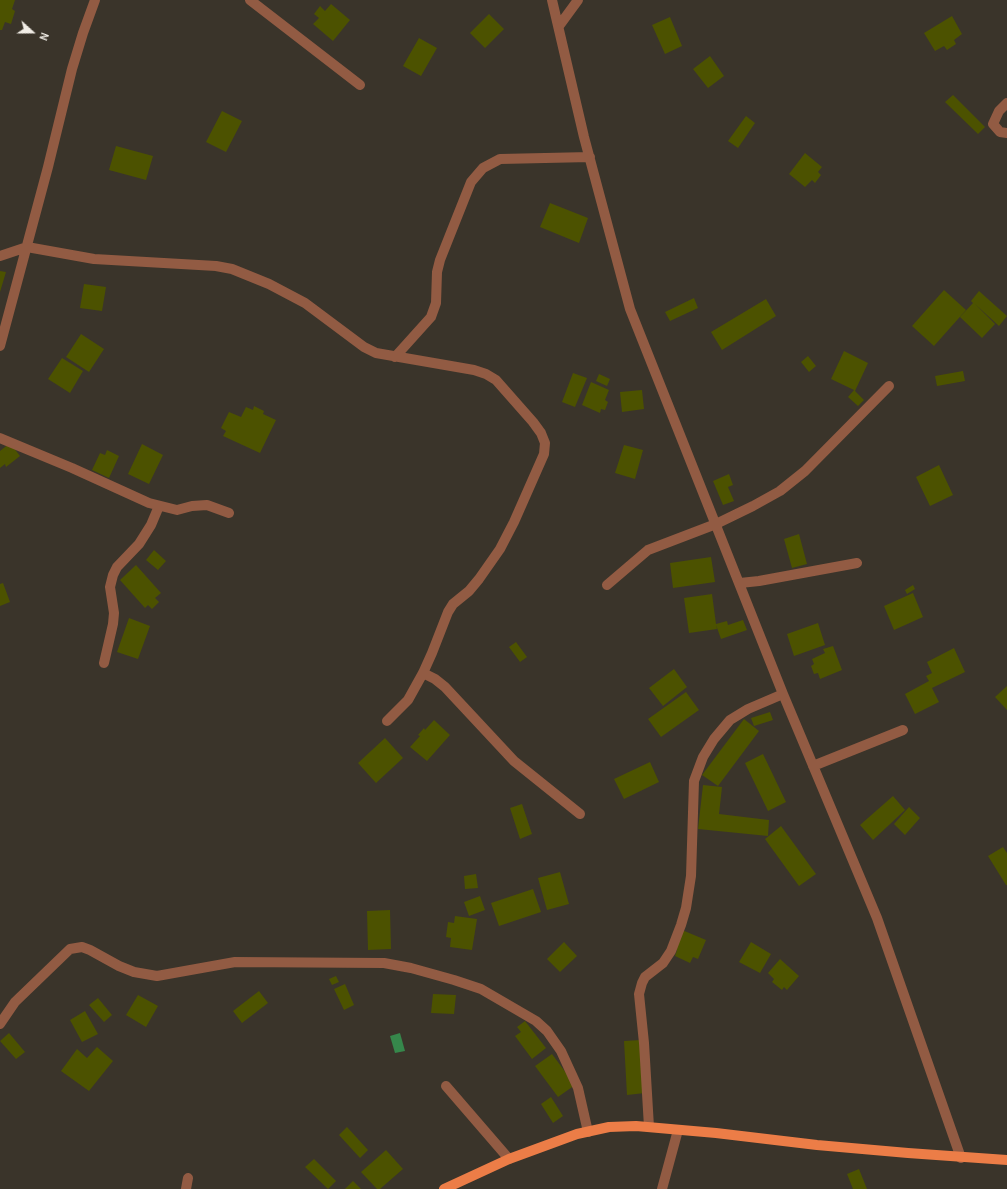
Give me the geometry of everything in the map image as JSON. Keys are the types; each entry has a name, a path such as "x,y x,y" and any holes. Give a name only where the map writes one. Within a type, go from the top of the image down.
{"main road":[{"path":"444,1189 509,1159 577,1134 609,1127 649,1127 961,1158 1007,1160"}],"street":[{"path":"0,346 27,247 72,69 95,0"},
{"path":"250,0 360,84"},
{"path":"552,0 590,157 630,309 783,694 877,918 961,1158"},
{"path":"558,26 578,0"},
{"path":"1007,103 999,111 993,124 1000,132 1007,133"},
{"path":"395,357 431,317 436,303 437,272 440,260 471,182 483,168 500,159 590,157"},
{"path":"0,256 27,247 94,259 216,266 232,269 269,284 305,303 364,347 376,353 474,370 486,374 496,380 533,422 541,433 545,443 544,454 507,535 500,549 479,579 469,591 453,604 448,612 423,673 408,700 387,721"},
{"path":"607,585 648,550 716,524 780,491 805,471 890,386"},
{"path":"0,438 72,468 149,503 177,510 192,506 207,505 229,512"},
{"path":"104,663 113,624 114,613 110,587 113,575 117,567 139,544 151,525 159,506"},
{"path":"740,583 759,581 857,563"},
{"path":"423,673 436,679 445,687 514,762 580,814"},
{"path":"649,1127 644,1043 639,994 645,977 663,963 671,951 686,908 691,876 694,781 703,757 714,739 730,720 748,709 783,694"},
{"path":"813,766 903,730"},
{"path":"0,1024 15,1002 70,949 82,947 134,972 157,976 235,962 390,964 411,968 481,989 536,1021 547,1032 564,1057 578,1088 588,1132"},
{"path":"446,1086 509,1159"},
{"path":"662,1189 678,1130"},
{"path":"186,1189 188,1178"}],"shaded area":[{"path":"400,1033 405,1051 395,1053 390,1036"}],"building":[{"path":"0,0 15,0 12,9 15,11 11,24 5,22 2,30 0,30"},
{"path":"331,4 350,20 333,41 313,24 319,18 314,14 320,6 325,11"},
{"path":"489,14 504,29 485,48 470,33"},
{"path":"952,16 962,34 954,40 956,44 947,50 944,46 935,51 924,33"},
{"path":"670,17 682,46 665,54 652,25"},
{"path":"419,38 437,48 421,76 403,66"},
{"path":"710,56 724,76 708,88 693,69"},
{"path":"953,95 985,127 978,134 945,102"},
{"path":"222,111 242,121 226,152 206,142"},
{"path":"746,116 755,123 738,148 728,141"},
{"path":"116,146 153,156 146,180 109,170"},
{"path":"805,153 822,167 818,172 821,175 815,183 812,180 805,187 789,174"},
{"path":"550,203 588,218 579,243 540,227"},
{"path":"0,271 6,272 0,292"},
{"path":"84,284 106,287 102,311 80,308"},
{"path":"944,290 966,310 934,346 912,326"},
{"path":"979,291 1007,316 999,326 975,304 995,324 982,338 960,317 973,303 971,301"},
{"path":"694,298 698,308 670,321 665,312"},
{"path":"766,299 776,316 722,350 711,332"},
{"path":"81,334 104,349 89,372 66,357"},
{"path":"844,351 868,363 855,391 864,400 858,406 848,397 854,390 831,379"},
{"path":"808,356 816,366 809,372 801,362"},
{"path":"62,358 83,371 70,393 48,379"},
{"path":"963,371 965,381 937,386 935,376"},
{"path":"573,373 587,378 575,407 562,402"},
{"path":"599,374 610,379 607,386 596,381"},
{"path":"591,382 609,390 605,400 608,402 605,410 601,409 600,413 582,405"},
{"path":"642,390 644,409 622,412 620,392"},
{"path":"254,406 264,411 263,414 276,420 260,453 223,436 226,431 221,428 229,412 241,417 246,407 253,410"},
{"path":"10,443 20,456 6,467 5,464 0,468 0,451"},
{"path":"142,444 163,455 149,484 128,474"},
{"path":"624,445 643,450 635,479 615,473"},
{"path":"107,450 119,456 109,478 92,470 100,453 105,455"},
{"path":"939,465 953,495 930,506 916,477"},
{"path":"729,474 733,485 728,487 734,501 723,505 713,481"},
{"path":"799,534 807,564 792,568 784,539"},
{"path":"154,550 166,561 158,570 146,560"},
{"path":"711,557 715,582 673,588 670,563"},
{"path":"136,565 161,593 155,598 159,602 152,609 148,605 145,608 120,580"},
{"path":"3,583 10,602 0,606 0,584"},
{"path":"913,585 915,589 907,594 905,590"},
{"path":"913,593 923,617 894,630 884,606"},
{"path":"712,594 716,624 727,621 728,625 743,620 747,630 721,639 716,625 717,629 689,633 684,598"},
{"path":"129,618 150,626 138,659 117,652"},
{"path":"818,623 825,645 794,656 787,634"},
{"path":"516,642 527,657 520,662 509,647"},
{"path":"833,646 842,670 820,679 818,673 814,674 811,666 814,664 812,659 825,653 823,649"},
{"path":"954,648 965,672 932,688 939,702 915,714 905,694 929,681 926,676 932,673 927,662"},
{"path":"674,669 687,687 663,706 649,688"},
{"path":"1007,686 1007,710 995,697"},
{"path":"686,692 699,710 661,737 648,719"},
{"path":"770,712 773,720 754,726 751,718"},
{"path":"744,719 759,731 718,786 702,775"},
{"path":"434,720 450,735 427,761 410,747 420,736 418,735 424,728 425,730"},
{"path":"385,738 403,758 376,783 358,763"},
{"path":"763,754 786,802 768,811 745,763"},
{"path":"650,762 659,782 624,799 614,779"},
{"path":"703,785 722,787 719,814 769,820 768,836 698,829"},
{"path":"893,796 905,810 873,840 860,825"},
{"path":"522,804 532,834 520,839 510,808"},
{"path":"909,807 920,818 905,835 894,824"},
{"path":"781,826 816,874 799,886 765,839"},
{"path":"1003,847 1007,853 1007,885 988,856"},
{"path":"560,872 569,904 547,910 538,878"},
{"path":"476,874 478,888 465,889 464,876"},
{"path":"533,889 541,912 499,926 491,903"},
{"path":"480,896 485,910 469,916 464,902"},
{"path":"390,910 391,949 368,950 367,911"},
{"path":"455,916 477,919 472,950 450,947 451,938 446,937 448,922 454,923"},
{"path":"682,930 706,940 698,959 693,957 690,963 675,956 677,950 673,949"},
{"path":"564,942 577,956 560,972 547,959"},
{"path":"751,942 771,954 760,973 739,962"},
{"path":"780,959 799,976 787,990 784,987 782,990 772,982 774,979 768,973"},
{"path":"336,976 339,982 332,985 329,979"},
{"path":"345,984 354,1005 344,1010 334,989"},
{"path":"259,991 268,1003 242,1023 233,1011"},
{"path":"433,994 456,995 454,1014 431,1013"},
{"path":"138,995 158,1006 146,1027 126,1015"},
{"path":"98,998 112,1015 104,1022 89,1005"},
{"path":"85,1011 98,1034 82,1042 70,1020"},
{"path":"525,1021 546,1048 532,1059 515,1036 521,1032 517,1027"},
{"path":"9,1033 25,1052 16,1059 0,1041"},
{"path":"641,1040 645,1093 627,1095 624,1041"},
{"path":"97,1047 113,1061 89,1091 61,1071 77,1049 87,1058"},
{"path":"552,1054 575,1085 558,1097 535,1066"},
{"path":"551,1097 563,1116 553,1123 541,1104"},
{"path":"347,1127 368,1150 360,1158 339,1135"},
{"path":"386,1150 403,1169 380,1189 377,1189 361,1172"},
{"path":"314,1159 336,1181 328,1189 305,1167"},
{"path":"859,1169 867,1189 853,1189 847,1174"},
{"path":"353,1181 361,1189 345,1189"}]}
